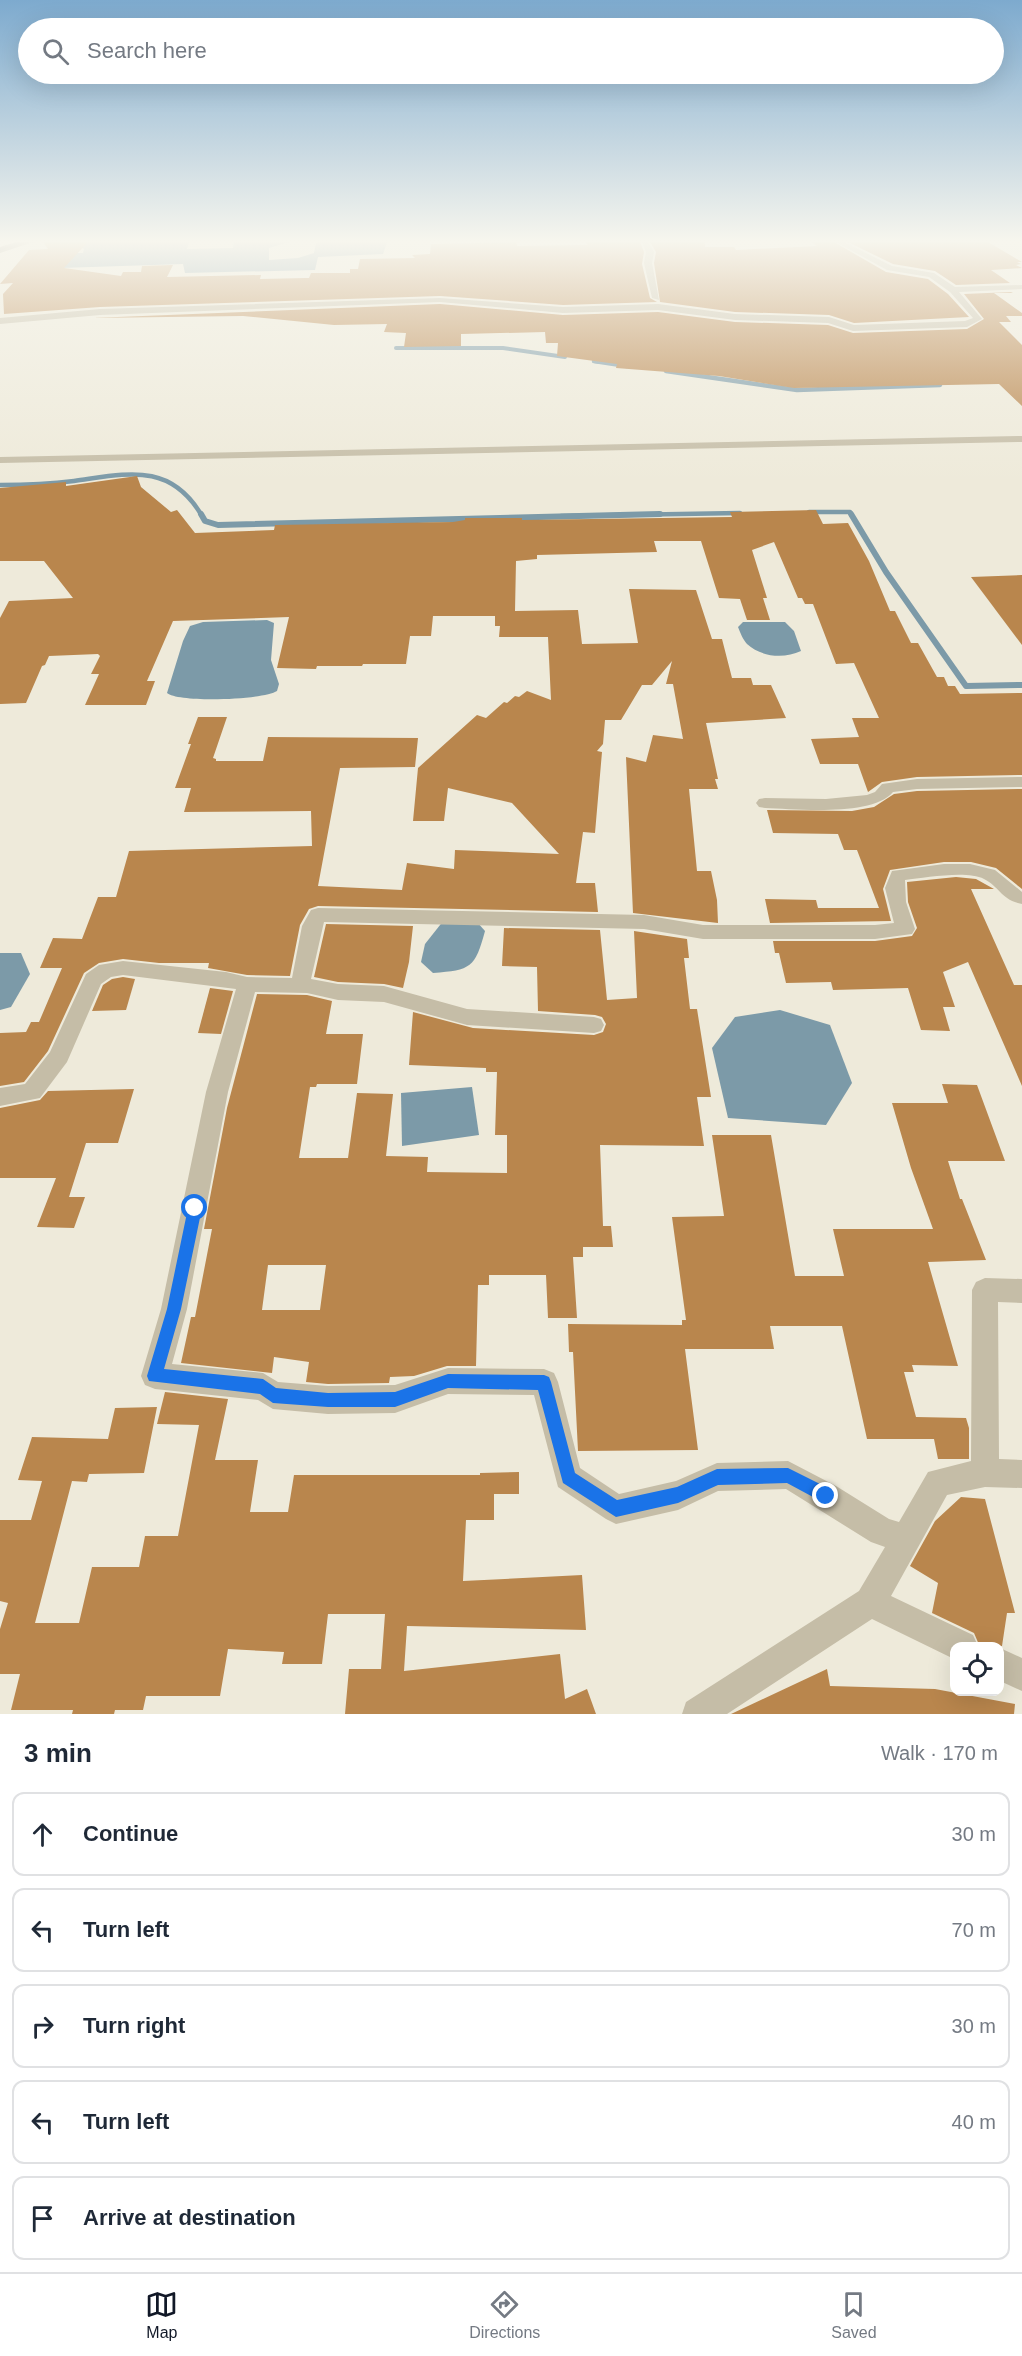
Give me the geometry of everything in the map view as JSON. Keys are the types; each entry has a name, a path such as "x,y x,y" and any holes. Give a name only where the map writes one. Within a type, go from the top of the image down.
{"street":[{"path":"835,322 854,328 971,322"},
{"path":"0,460 1022,439"},
{"path":"765,804 826,804 868,800 881,796 888,788 917,784 1022,782"},
{"path":"300,986 312,926 318,915 644,922 703,932 875,932 905,928 898,908 894,881 898,875 939,870 987,873 999,880 1010,894 1022,898"},
{"path":"0,1096 32,1092 59,1056 93,979 106,970 123,968 226,978 247,984 300,986 338,992 384,994 467,1017 594,1025"},
{"path":"247,984 217,1092 174,1309 154,1376 263,1387 273,1395 328,1400 395,1399 448,1381 544,1382 568,1478 616,1509 678,1495 717,1477 788,1475 882,1531 906,1539"},
{"path":"985,1473 985,1290 1022,1291"},
{"path":"698,1714 870,1602 938,1482 985,1473 1022,1474"},
{"path":"870,1602 952,1642"},
{"path":"1004,1666 1022,1675"}],"water":[{"path":"267,620 274,623 271,660 279,684 277,691 256,697 221,699 187,698 167,693 190,626 203,622"},
{"path":"743,622 785,622 794,631 801,651 780,656 759,652 747,644 743,638 738,627"},
{"path":"444,920 477,922 485,931 478,953 469,965 456,970 433,973 421,962 425,944"},
{"path":"0,953 21,953 30,974 11,1007 0,1010"},
{"path":"780,1010 830,1025 852,1083 826,1125 728,1118 712,1048 735,1017"},
{"path":"472,1087 479,1135 402,1146 401,1093"}],"building":[{"path":"304,322 735,322 828,325 853,333 967,329 979,322 1011,322 999,322 1022,345 1022,406 999,384 794,388 719,376 616,368 617,364 557,356 558,343 546,343 545,332 461,334 461,346 404,347 406,333 384,332 387,324 334,325"},
{"path":"137,476 141,487 171,512 177,510 195,533 274,530 275,525 453,522 465,520 465,518 522,518 522,520 732,517 730,512 816,510 823,524 848,523 869,561 890,611 895,611 911,643 918,643 937,677 944,677 948,686 955,686 960,694 1022,693 1022,775 917,777 882,782 868,792 858,764 820,764 811,739 859,737 852,718 879,718 854,663 836,664 813,604 805,604 802,598 798,598 774,542 752,550 767,598 763,598 770,620 747,620 740,599 719,598 701,541 654,541 657,552 537,555 537,559 516,561 515,611 578,610 582,644 638,643 629,589 696,590 712,639 722,639 732,678 751,678 753,685 771,685 786,718 706,723 718,789 689,789 697,871 711,871 717,900 718,923 633,913 626,757 646,762 653,735 683,739 673,684 666,684 672,661 652,685 642,685 621,720 605,720 603,744 597,751 602,752 595,833 583,832 576,883 595,883 598,912 318,906 309,909 300,925 290,976 247,975 208,968 209,963 159,963 123,959 99,963 84,973 48,1051 24,1082 0,1086 0,1033 26,1032 31,1022 39,1022 62,968 40,968 53,938 82,939 98,897 116,897 129,851 312,846 311,811 184,812 191,788 175,788 198,717 227,717 213,758 216,761 263,761 268,737 418,738 415,767 340,768 318,886 402,890 407,863 454,869 455,850 559,854 512,803 448,788 444,821 413,821 418,768 477,715 486,718 504,702 507,703 515,696 519,697 527,691 551,700 548,637 499,637 500,626 495,626 495,616 433,616 431,636 410,636 406,664 317,666 316,669 277,668 289,617 173,621 147,681 155,681 146,705 85,705 99,674 91,674 100,656 98,654 49,656 45,665 42,666 26,703 0,704 0,618 9,601 73,598 44,561 0,561 0,488 66,482 66,486"},
{"path":"1022,575 1022,645 971,577"},
{"path":"1022,789 1022,889 996,868 971,862 944,862 890,870 883,889 891,921 770,923 765,899 816,900 818,908 879,908 857,850 844,850 838,834 773,833 767,810 852,811 874,807 894,794 917,791"},
{"path":"956,877 976,879 994,889 971,889 1014,985 1022,985 1022,1086 968,962 943,972 955,1007 943,1007 950,1031 921,1030 908,988 833,990 831,982 786,983 779,953 775,953 773,941 875,941 912,936 917,928 908,902 907,882"},
{"path":"326,924 413,926 403,988 384,984 338,982 314,977"},
{"path":"504,928 600,930 607,1000 637,998 634,931 687,939 689,958 684,958 690,1009 697,1009 711,1097 697,1097 704,1146 600,1145 603,1226 611,1226 613,1247 583,1247 583,1257 573,1257 577,1318 548,1318 546,1275 489,1275 489,1285 478,1285 476,1366 447,1366 414,1376 390,1377 389,1383 328,1384 306,1382 309,1362 274,1357 272,1373 181,1363 191,1317 195,1317 212,1229 204,1229 227,1108 257,994 307,995 332,1001 326,1034 363,1034 357,1084 317,1084 316,1087 310,1087 299,1158 348,1158 357,1093 393,1094 386,1156 428,1157 427,1172 507,1173 507,1135 495,1135 497,1072 486,1072 486,1068 409,1065 413,1012 473,1028 594,1035 603,1032 606,1024 602,1017 595,1015 538,1011 537,967 502,966","holes":["268,1265 326,1265 320,1310 262,1310"]},
{"path":"123,977 135,979 126,1010 92,1011 103,985 112,979"},
{"path":"210,988 233,991 221,1034 198,1033"},
{"path":"942,1084 977,1085 1005,1161 948,1161 960,1199 962,1199 986,1260 928,1262 958,1366 912,1365 914,1372 904,1372 916,1417 966,1418 969,1428 969,1459 938,1459 934,1439 867,1439 842,1326 770,1326 774,1349 685,1349 698,1450 578,1451 573,1352 569,1352 568,1324 682,1325 682,1320 686,1320 672,1217 724,1216 712,1135 771,1135 795,1276 844,1276 833,1229 933,1229 911,1168 892,1103 948,1103"},
{"path":"134,1089 118,1143 86,1143 69,1197 85,1197 74,1228 37,1227 56,1178 0,1178 0,1108 40,1100 48,1091"},
{"path":"165,1392 228,1399 215,1460 258,1460 250,1512 288,1512 294,1475 480,1475 480,1473 519,1472 519,1494 494,1494 494,1520 466,1520 463,1581 582,1575 586,1630 407,1626 404,1671 560,1654 565,1699 587,1689 596,1714 345,1714 349,1669 381,1669 385,1614 328,1614 322,1664 282,1664 284,1652 228,1649 220,1696 146,1696 143,1710 115,1710 114,1714 72,1714 73,1710 11,1710 20,1674 0,1674 0,1629 8,1603 0,1601 0,1520 31,1520 42,1481 18,1480 32,1437 108,1439 115,1408 157,1407 144,1473 89,1474 87,1482 72,1481 35,1623 79,1623 92,1567 139,1567 145,1536 178,1536 199,1425 157,1424"},
{"path":"961,1497 985,1499 1015,1613 1007,1613 1003,1642 978,1642 974,1633 932,1613 938,1583 910,1566 935,1521"},
{"path":"827,1669 830,1686 935,1689 950,1692 950,1696 972,1696 1015,1704 1014,1714 731,1714"}],"waterway":[{"path":"396,348 503,348 565,357"},
{"path":"600,362 594,361 627,366"},
{"path":"666,371 797,390 940,385"},
{"path":"0,485 56,483 129,474 145,475 176,486 189,498 202,516"},
{"path":"809,512 850,512 851,514"},
{"path":"618,515 740,513"},
{"path":"201,514 205,521 218,525 618,515"},
{"path":"618,515 660,514"},
{"path":"851,514 886,572 966,686 1022,685"},
{"path":"561,516 618,515"}],"route":[{"path":"195,1208 174,1309 154,1376 263,1387 273,1395 328,1400 395,1399 448,1381 544,1382 568,1478 616,1509 678,1495 717,1477 788,1475 826,1496"}]}
